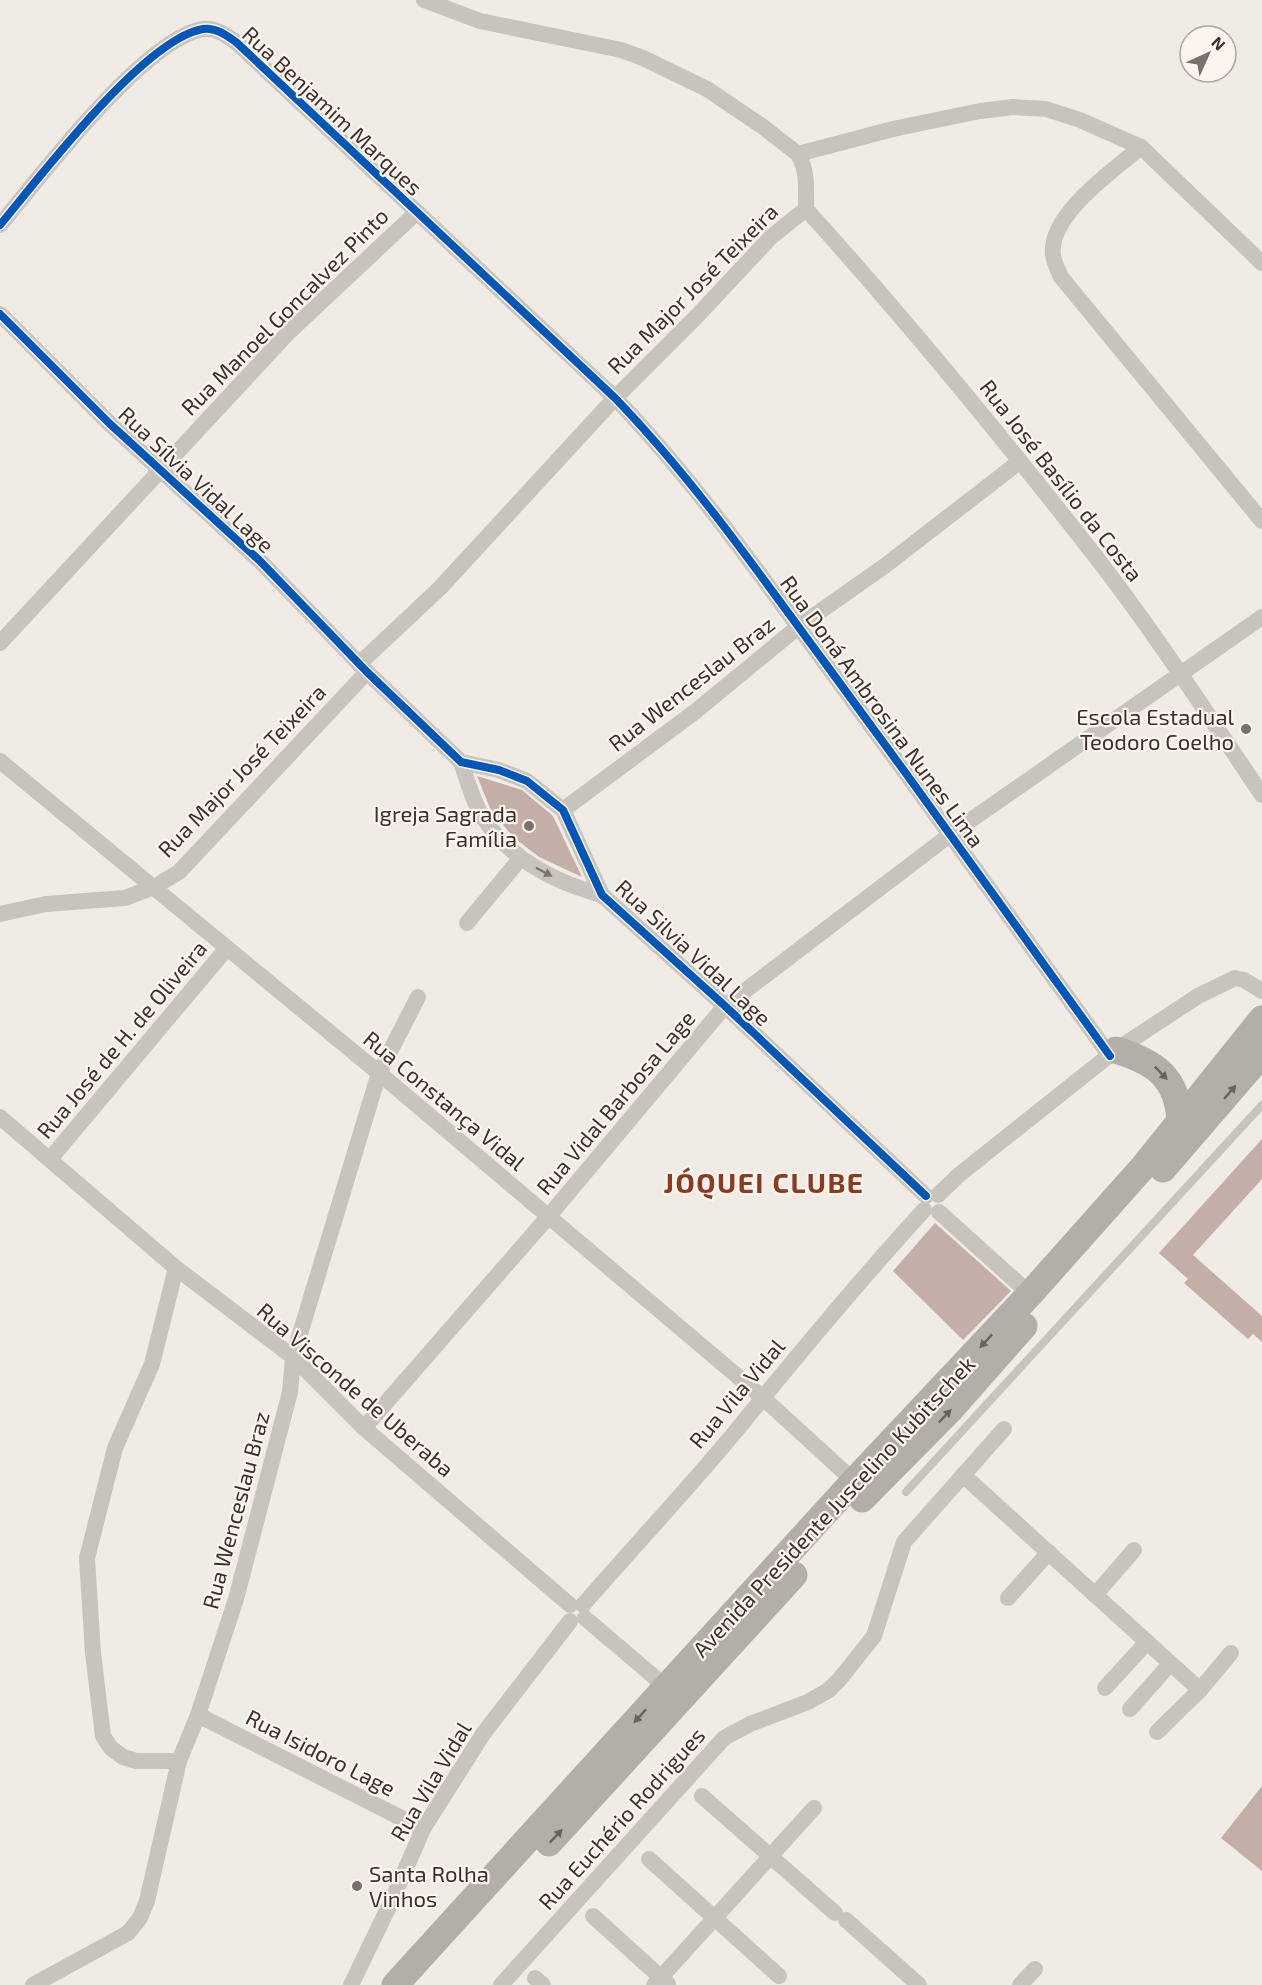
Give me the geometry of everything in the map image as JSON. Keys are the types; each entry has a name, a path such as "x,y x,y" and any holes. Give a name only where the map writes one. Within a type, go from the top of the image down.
{"highway":[{"name":"Avenida Presidente Juscelino Kubitschek","path":"395,1985 854,1481 1030,1294 1125,1188 1262,1019"},
{"path":"1113,1053 1149,1062 1168,1080 1179,1104 1180,1120"},
{"name":"Avenida Presidente Juscelino Kubitschek","path":"414,1985 615,1774 866,1495 950,1410 1262,1054"}],"street":[{"path":"424,0 480,21 621,50 643,58 707,89 756,121 798,154 902,127 1014,107 1046,110 1080,120 1141,147 1262,263"},
{"name":"Rua Benjamim Marques","path":"0,225 115,91 157,53 184,36 204,28 220,31 236,42 615,398"},
{"path":"1141,147 1080,200 1062,223 1054,238 1053,255 1061,277 1262,521"},
{"name":"Rua Major José Teixeira","path":"0,914 45,904 125,898 154,887 179,872 363,668 615,398 697,316 771,237 806,209 806,180 803,163 798,154"},
{"name":"Rua José Basílio da Costa","path":"806,209 890,302 1097,558 1181,674 1262,795"},
{"name":"Rua Manoel Goncalvez Pinto","path":"0,643 287,334 417,212"},
{"name":"Rua Sílvia Vidal Lage","path":"0,314 109,423 260,561 363,668"},
{"name":"Rua Doná Ambrosina Nunes Lima","path":"615,398 690,480 1113,1053"},
{"name":"Rua Wenceslau Braz","path":"563,810 696,711 798,627 886,566 1019,462"},
{"name":"Rua Vidal Barbosa Lage","path":"364,1428 548,1217 725,1006 951,834 1262,617"},
{"path":"363,668 461,762 481,814 520,859 546,874 602,895"},
{"name":"Rua Constança Vidal","path":"0,761 379,1073 762,1397 854,1481"},
{"name":"Rua Silvia Vidal Lage","path":"461,762 499,770 527,781 563,810 602,895 725,1006 932,1204 1030,1294"},
{"path":"467,923 520,859"},
{"name":"Rua José de H. de Oliveira","path":"50,1159 227,948"},
{"name":"Rua Vila Vidal","path":"354,1983 423,1828 483,1734 577,1612 872,1268 932,1204 1113,1053 1226,981 1235,978 1244,980 1262,991"},
{"name":"Rua Wenceslau Braz","path":"33,1985 115,1942 128,1933 140,1918 156,1867 179,1761 198,1715 236,1599 290,1392 293,1358 379,1073 418,997"},
{"name":"Rua Visconde de Uberaba","path":"0,1117 176,1268 293,1358 364,1428 666,1688"},
{"path":"176,1268 152,1364 115,1449 87,1558 93,1653 103,1736 111,1748 136,1761 179,1761"},
{"name":"Rua Euchério Rodrigues","path":"501,1985 724,1738 750,1724 808,1702 829,1690 839,1680 874,1636 887,1603 891,1577 904,1542 1004,1429"},
{"path":"963,1475 1200,1690"},
{"path":"1095,1595 1134,1550"},
{"path":"1008,1598 1048,1552"},
{"path":"1106,1688 1147,1642"},
{"path":"1157,1732 1200,1690 1232,1653"},
{"path":"1130,1709 1170,1664"},
{"name":"Rua Isidoro Lage","path":"198,1715 423,1828"},
{"path":"702,1796 919,1985"},
{"path":"593,1916 661,1982 714,1918 814,1808"},
{"path":"649,1859 779,1976"},
{"path":"1020,1985 1035,1969"}],"lane":[{"path":"906,1492 1262,1105"}],"building":[{"name":"Igreja Sagrada Família","path":"477,776 522,790 553,816 582,877 539,857 512,836 490,808"},
{"path":"1262,1139 1262,1179 1193,1255 1262,1316 1262,1342 1253,1334 1248,1339 1184,1283 1188,1279 1159,1253"},
{"path":"935,1223 1011,1291 963,1340 893,1271"},
{"path":"1262,1786 1262,1871 1221,1838"}],"cycle path":[{"path":"0,225 94,113 152,57 179,38 203,29 216,30 236,42 615,398 672,462 700,495 777,598 1110,1056"},
{"path":"0,314 109,423 260,561 367,672 461,762 499,770 527,781 563,810 602,895 725,1006 926,1196"}],"place":[{"name":"Escola Estadual Teodoro Coelho","path":"1246,729"},
{"name":"Igreja Sagrada Família","path":"529,826"},
{"name":"Santa Rolha Vinhos","path":"357,1886"}],"district":[{"name":"JÓQUEI CLUBE","path":"764,1182"}]}
